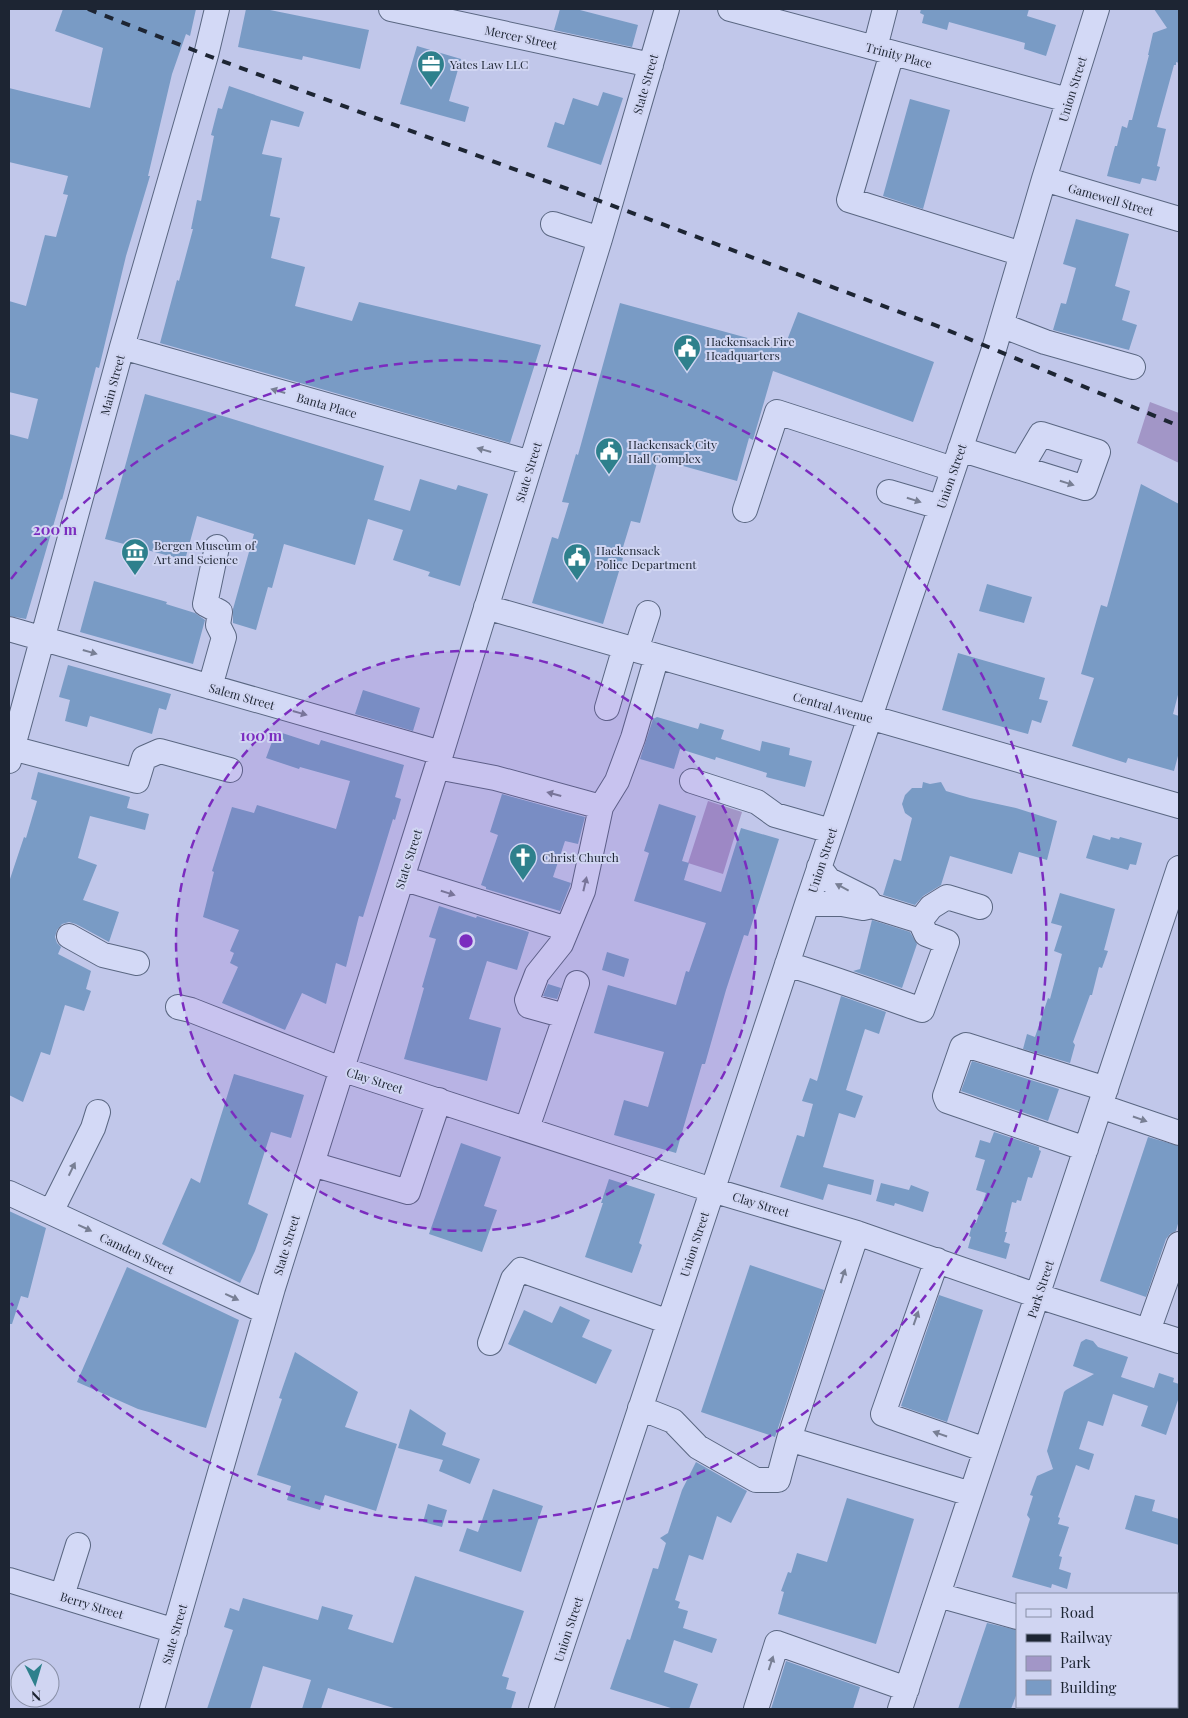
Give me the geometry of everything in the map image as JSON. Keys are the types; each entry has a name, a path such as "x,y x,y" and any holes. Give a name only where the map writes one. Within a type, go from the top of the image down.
{"street":[{"name":"Main Street","path":"11,755 122,347 204,64 217,9"},
{"name":"Mercer Street","path":"391,9 651,65"},
{"name":"State Street","path":"152,1709 266,1312 600,240 667,9"},
{"name":"Trinity Place","path":"730,9 1068,100"},
{"path":"885,9 883,50 849,200 1022,254"},
{"name":"Union Street","path":"541,1709 831,831 1001,325 1097,9"},
{"name":"Gamewell Street","path":"1044,179 1179,219"},
{"path":"554,224 600,240"},
{"path":"1001,325 1045,342 1133,367"},
{"name":"Banta Place","path":"122,347 531,463"},
{"path":"745,510 777,412 957,459 1021,468"},
{"path":"889,492 940,507"},
{"path":"210,687 224,637 218,625 220,612 205,604 217,547"},
{"name":"Central Avenue","path":"486,607 1179,806"},
{"path":"565,1016 528,1006 527,1000 537,974 561,944 583,891 600,807 617,781 633,738 639,651 648,613"},
{"name":"Salem Street","path":"9,629 210,687 495,778 600,807"},
{"path":"607,708 639,651"},
{"path":"11,755 136,781 144,758 160,751 230,770"},
{"path":"692,781 757,802 775,815 831,831"},
{"path":"820,867 829,880 866,899 872,906"},
{"name":"Park Street","path":"904,1699 1179,868"},
{"path":"402,878 567,929"},
{"path":"920,921 931,907 947,898 980,907"},
{"path":"787,964 843,981 922,1010 947,942 926,934 920,921 872,906 863,908 842,904 807,904"},
{"path":"69,936 103,955 137,963"},
{"path":"527,1128 577,983"},
{"name":"Clay Street","path":"178,1007 191,1010 341,1069 527,1128 712,1190 857,1233 1038,1296 1179,1341"},
{"path":"1086,1149 947,1101 945,1096 962,1047 966,1045 1103,1097 1179,1133"},
{"path":"312,1164 408,1192 439,1100"},
{"path":"51,1212 93,1128 98,1112"},
{"name":"Camden Street","path":"9,1193 266,1312"},
{"path":"640,1408 672,1422 698,1447 756,1480 778,1480 828,1318 857,1233"},
{"path":"1148,1331 1172,1291 1179,1249"},
{"path":"937,1260 883,1414 986,1450"},
{"path":"490,1343 513,1280 520,1270 668,1322"},
{"path":"790,1439 971,1494"},
{"path":"62,1596 78,1545"},
{"name":"Berry Street","path":"9,1580 175,1631"},
{"path":"938,1595 1016,1616"},
{"path":"756,1709 777,1643 904,1699"}],"green space":[{"path":"1150,402 1179,413 1179,463 1137,443"},
{"path":"708,801 742,812 723,874 688,863"}],"building":[{"path":"63,9 196,9 190,36 186,34 172,74 148,176 150,176 126,256 99,368 96,367 62,500 26,619 9,616 9,434 28,439 38,399 9,392 9,301 26,306 45,235 56,237 68,195 63,194 68,176 9,162 9,88 90,108 103,48 55,31"},
{"path":"246,9 265,9 369,30 360,69 303,56 302,60 238,47"},
{"path":"560,9 576,9 638,25 632,47 554,30"},
{"path":"921,9 1029,9 1027,16 1056,25 1046,56 1024,49 1025,43 949,22 947,30 922,23 924,15 920,13"},
{"path":"1154,9 1179,9 1179,63 1176,62 1176,65 1174,65 1157,127 1166,129 1157,166 1160,167 1156,181 1142,178 1140,184 1107,176 1122,126 1127,128 1129,120 1132,120 1153,33 1167,28"},
{"path":"417,46 461,59 449,101 469,107 465,122 400,104"},
{"path":"229,86 304,112 299,127 271,120 262,154 282,158 270,216 280,218 271,258 305,267 295,306 352,321 359,302 541,345 510,443 160,343 193,229 191,229 197,200 201,201 214,136 211,135 218,108 222,109"},
{"path":"603,92 623,98 601,165 547,147 555,122 564,125 573,98 598,106"},
{"path":"910,99 950,110 923,209 883,196"},
{"path":"1076,219 1129,234 1115,286 1130,291 1122,320 1137,325 1129,350 1053,330 1061,303 1066,304 1076,268 1063,264"},
{"path":"620,303 784,348 798,312 934,362 913,422 773,371 753,440 749,438 737,481 658,459 640,523 631,521 620,557 623,558 603,624 532,603 552,537 558,539 569,503 562,502 576,454 578,455"},
{"path":"145,394 384,466 374,500 410,511 420,479 456,490 458,485 488,494 460,586 428,576 430,572 393,560 403,530 368,519 355,565 284,544 272,588 268,587 256,630 233,623 233,609 254,534 197,516 185,560 105,539"},
{"path":"1141,484 1179,504 1179,691 1173,714 1179,716 1179,752 1174,771 1128,758 1126,763 1072,746 1094,678 1081,674 1101,605 1107,607"},
{"path":"94,581 167,602 166,604 195,613 205,620 193,664 80,632"},
{"path":"987,584 1032,597 1024,623 979,611"},
{"path":"958,653 1045,678 1039,699 1048,701 1041,723 1032,720 1028,734 942,710"},
{"path":"68,665 171,694 166,710 159,708 152,734 90,716 87,727 65,721 70,700 59,697"},
{"path":"363,690 420,708 413,731 355,714"},
{"path":"657,717 698,729 700,723 724,730 721,739 760,751 762,741 790,748 789,755 812,761 805,787 766,777 767,773 716,757 715,760 680,749 674,769 640,759 653,719"},
{"path":"276,731 319,745 321,740 404,765 395,797 401,799 395,820 393,819 363,917 359,916 346,967 336,963 326,1004 302,993 285,1030 222,1003 238,967 230,963 234,953 230,951 239,930 203,917 214,872 212,871 232,807 254,813 257,805 336,829 350,781 300,767 299,769 266,758"},
{"path":"38,772 130,797 127,808 149,814 145,830 90,816 78,858 97,865 83,900 119,912 109,942 69,922 62,924 57,930 55,937 61,947 58,954 91,971 86,989 91,991 84,1011 65,1005 50,1055 41,1052 23,1102 9,1095 9,882 24,837 26,838 37,801 31,799"},
{"path":"923,782 930,784 941,782 946,791 1016,808 1057,821 1047,860 1019,852 1012,874 950,856 941,885 923,896 915,905 883,895 894,859 901,861 912,818 905,813 902,804 905,795 912,788 922,788"},
{"path":"502,794 585,817 578,844 565,841 553,877 571,883 560,911 486,889 486,887 481,885 498,835 490,832"},
{"path":"659,804 696,816 682,861 689,863 684,880 721,892 741,828 779,839 748,936 744,935 705,1064 702,1064 676,1153 614,1135 624,1100 648,1107 664,1052 594,1033 608,985 676,1005 686,971 689,972 706,923 634,901 649,853 644,851"},
{"path":"1093,835 1110,840 1111,837 1119,839 1120,837 1142,843 1136,865 1130,864 1128,870 1086,858"},
{"path":"1060,893 1115,909 1104,950 1108,951 1102,968 1099,967 1092,995 1090,995 1073,1042 1075,1045 1070,1063 1023,1049 1027,1034 1035,1037 1048,998 1050,999 1062,954 1054,951 1062,926 1051,923"},
{"path":"439,906 529,932 517,970 487,961 469,1019 501,1028 487,1081 404,1059 436,939 429,937"},
{"path":"872,920 910,932 917,944 902,988 853,971 860,969"},
{"path":"607,952 629,959 624,977 602,970"},
{"path":"548,984 561,988 557,999 543,996"},
{"path":"841,996 886,1012 879,1034 865,1029 846,1090 863,1096 855,1118 839,1113 823,1167 874,1180 871,1195 828,1184 823,1200 780,1187 797,1135 804,1137 813,1104 802,1101 810,1078 817,1081"},
{"path":"972,1061 1059,1089 1048,1121 961,1091"},
{"path":"234,1074 304,1095 291,1138 271,1132 248,1204 268,1214 255,1251 240,1283 162,1244 191,1178 200,1183"},
{"path":"994,1132 1039,1147 1041,1151 1032,1178 1028,1177 1021,1201 1012,1202 1005,1232 1007,1232 1004,1242 1010,1244 1006,1259 968,1248 973,1222 976,1223 986,1193 976,1190 985,1160 975,1157 980,1140 990,1143"},
{"path":"1148,1137 1179,1146 1179,1220 1176,1231 1166,1239 1146,1297 1100,1281"},
{"path":"461,1143 501,1157 484,1206 497,1210 482,1252 429,1234"},
{"path":"609,1179 655,1194 639,1243 642,1245 632,1273 585,1257"},
{"path":"881,1183 909,1190 911,1185 929,1192 923,1212 895,1203 894,1206 876,1201"},
{"path":"9,1211 46,1228 28,1298 21,1296 12,1324 9,1324"},
{"path":"750,1265 824,1290 775,1437 701,1412"},
{"path":"127,1267 239,1320 206,1428 138,1409 77,1382"},
{"path":"939,1295 983,1310 947,1422 901,1406"},
{"path":"560,1306 590,1320 582,1337 612,1350 596,1384 508,1344 524,1310 552,1323"},
{"path":"1086,1339 1093,1341 1098,1347 1128,1357 1121,1377 1154,1388 1159,1373 1174,1378 1173,1382 1179,1384 1179,1397 1166,1435 1141,1426 1148,1406 1113,1394 1103,1426 1088,1421 1079,1449 1094,1454 1089,1470 1076,1465 1058,1517 1060,1518 1058,1524 1069,1527 1059,1556 1062,1557 1059,1569 1071,1573 1067,1589 1052,1584 1051,1588 1012,1577 1030,1519 1027,1515 1033,1496 1030,1495 1037,1476 1053,1469 1047,1451 1064,1392 1094,1374 1073,1366 1081,1342"},
{"path":"295,1352 358,1392 345,1427 397,1444 376,1511 325,1495 320,1510 287,1500 291,1486 257,1475 282,1399 279,1398"},
{"path":"410,1409 446,1433 442,1445 480,1459 470,1484 439,1471 443,1460 398,1448"},
{"path":"696,1462 747,1491 731,1523 717,1516 703,1560 689,1555 675,1600 680,1602 678,1608 688,1611 683,1628 717,1639 712,1653 674,1640 664,1672 698,1684 689,1709 674,1709 610,1689 627,1639 630,1640 653,1568 658,1569 666,1543 660,1538 668,1533 682,1490"},
{"path":"493,1489 543,1506 521,1572 459,1551 467,1528 478,1532"},
{"path":"1135,1495 1155,1500 1152,1511 1179,1519 1179,1545 1125,1529"},
{"path":"847,1498 914,1519 876,1644 778,1614 784,1592 781,1591 788,1572 791,1573 797,1553 827,1562"},
{"path":"428,1504 447,1510 442,1527 423,1522"},
{"path":"415,1576 524,1611 502,1676 509,1678 506,1689 516,1692 511,1709 397,1709 328,1688 321,1709 302,1709 311,1680 263,1666 250,1709 207,1709 233,1630 224,1627 230,1608 239,1611 243,1598 318,1620 322,1606 353,1615 348,1629 393,1643"},
{"path":"987,1623 1016,1630 1016,1696 1011,1709 958,1709"},
{"path":"786,1661 860,1687 853,1709 771,1709"}],"railway":[{"path":"88,9 206,55 940,327 1179,426"}],"place":[{"name":"Yates Law LLC","path":"431,88"},
{"name":"Hackensack Fire Headquarters","path":"687,372"},
{"name":"Hackensack City Hall Complex","path":"609,475"},
{"name":"Bergen Museum of Art and Science","path":"135,576"},
{"name":"Hackensack Police Department","path":"577,581"},
{"name":"Christ Church","path":"523,881"}]}
